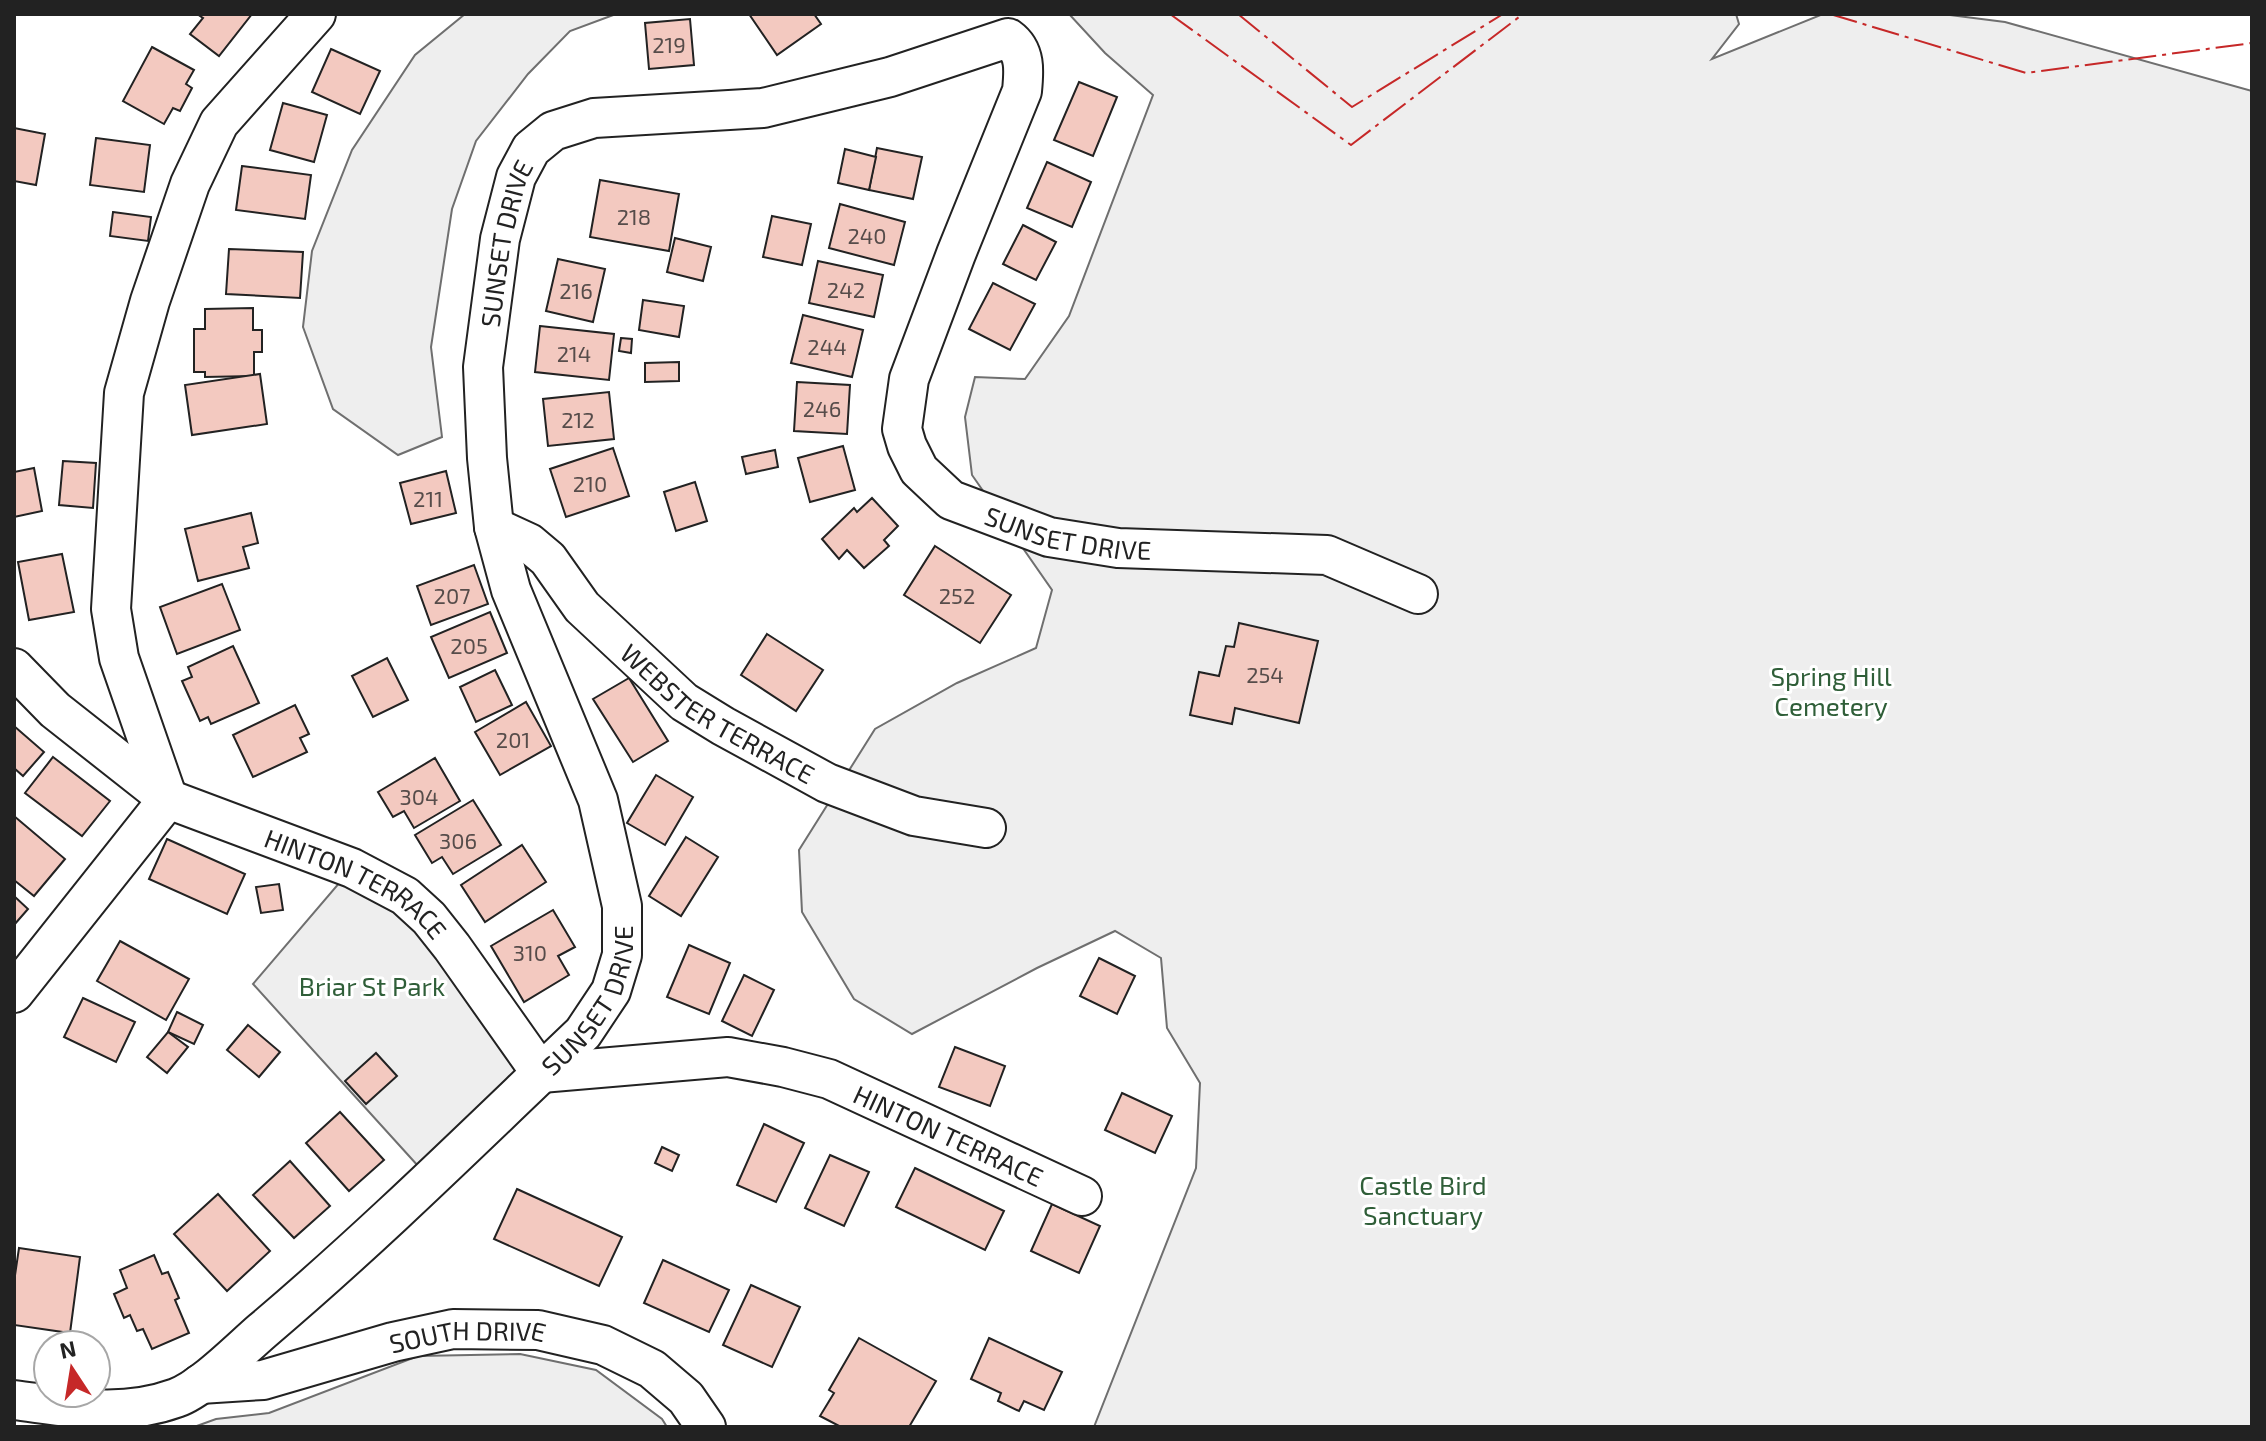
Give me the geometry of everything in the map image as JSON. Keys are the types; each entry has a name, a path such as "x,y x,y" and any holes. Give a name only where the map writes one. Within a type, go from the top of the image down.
{"street":[{"path":"14,993 168,799 119,658 111,609 124,393 150,301 190,184 219,123 316,14"},
{"name":"SUNSET DRIVE","path":"14,1400 95,1411 130,1409 180,1397 200,1384 305,1295 583,1033 611,991 622,955 622,906 598,800 511,590 494,527 487,458 483,367 500,239 516,177 531,149 553,131 594,118 763,108 808,99 890,77 1008,38 1018,45 1025,70 1022,91 909,379 902,429 919,470 951,500 1049,537 1118,548 1327,555 1418,594"},
{"name":"WEBSTER TERRACE","path":"494,527 529,543 548,559 582,607 684,702 710,718 827,783 914,816 986,828"},
{"name":"HINTON TERRACE","path":"14,668 55,710 168,799 352,868 405,896 429,918 452,947 541,1073 728,1057 783,1067 829,1079 1082,1196"},
{"name":"SOUTH DRIVE","path":"200,1384 263,1380 393,1342 453,1329 538,1330 603,1345 652,1369 686,1398 706,1427"}],"green space":[{"path":"465,14 616,14 570,31 528,74 476,141 452,209 431,347 442,437 398,455 333,409 303,327 312,251 352,150 415,55"},
{"path":"1069,14 1736,14 1739,24 1712,59 1823,14 1942,14 2005,22 2252,91 2252,1427 1094,1427 1196,1168 1200,1083 1167,1028 1161,958 1115,931 912,1034 854,999 802,912 799,850 875,729 957,683 1036,648 1052,590 972,475 965,417 975,377 1025,379 1069,316 1153,95 1105,53"},
{"name":"Briar St Park","path":"352,868 405,896 541,1073 429,1178 253,984"},
{"path":"520,1354 596,1370 662,1419 667,1427 194,1427 216,1419 269,1413 418,1356"}],"building":[{"path":"197,14 252,14 219,56 190,34 203,18"},
{"path":"749,14 814,14 821,24 777,55"},
{"path":"690,19 694,65 649,69 645,23"},
{"path":"152,47 194,70 186,84 192,88 180,111 173,108 164,124 123,101"},
{"path":"331,49 380,71 360,114 312,92"},
{"path":"1079,82 1117,97 1093,156 1054,140"},
{"path":"283,103 327,115 314,162 270,150"},
{"path":"14,128 45,134 36,185 14,181"},
{"path":"96,138 150,145 144,192 90,185"},
{"path":"877,148 922,157 913,199 869,190"},
{"path":"845,149 876,157 869,190 838,183"},
{"path":"1047,162 1091,182 1072,227 1027,208"},
{"path":"242,166 311,175 305,219 236,210"},
{"path":"600,180 679,194 669,251 590,237"},
{"path":"840,204 905,222 894,265 829,248"},
{"path":"113,212 151,217 148,241 110,236"},
{"path":"772,216 811,224 802,265 763,257"},
{"path":"1023,225 1056,242 1036,280 1003,264"},
{"path":"675,238 711,247 703,281 667,272"},
{"path":"229,249 303,252 300,298 226,294"},
{"path":"558,259 605,269 593,322 546,311"},
{"path":"818,261 883,275 874,317 809,303"},
{"path":"993,283 1035,304 1010,350 969,329"},
{"path":"643,300 684,306 679,337 639,330"},
{"path":"253,308 253,330 262,330 262,352 254,352 254,376 205,377 205,372 194,372 194,329 205,329 205,309"},
{"path":"803,315 863,330 852,377 791,363"},
{"path":"540,326 614,334 609,380 535,372"},
{"path":"621,338 632,339 631,353 619,351"},
{"path":"679,362 679,381 645,382 645,363"},
{"path":"260,374 267,424 192,435 185,385"},
{"path":"797,382 850,385 847,434 794,431"},
{"path":"609,392 614,439 548,446 543,399"},
{"path":"843,446 855,490 810,502 798,458"},
{"path":"613,448 629,496 566,517 550,469"},
{"path":"775,450 778,467 746,474 742,457"},
{"path":"63,461 96,463 93,508 59,505"},
{"path":"34,468 42,511 14,517 14,472"},
{"path":"446,471 456,513 411,524 400,483"},
{"path":"695,482 707,521 676,531 664,492"},
{"path":"872,498 898,526 884,540 889,546 864,568 847,550 839,559 822,539 854,508 857,512"},
{"path":"251,513 258,543 243,547 249,568 198,581 185,529"},
{"path":"935,546 1011,595 980,643 904,595"},
{"path":"62,554 74,612 29,620 18,562"},
{"path":"474,565 488,604 431,625 417,586"},
{"path":"222,584 240,630 177,654 160,607"},
{"path":"490,612 507,653 449,678 431,637"},
{"path":"1239,623 1318,641 1299,723 1235,708 1232,724 1190,715 1199,672 1219,676 1226,646 1234,647"},
{"path":"767,634 823,670 796,711 741,675"},
{"path":"233,646 259,703 211,724 208,717 200,721 182,681 192,677 188,667"},
{"path":"387,658 408,700 373,717 352,676"},
{"path":"495,670 512,705 476,722 460,687"},
{"path":"629,678 668,741 633,762 593,699"},
{"path":"526,702 551,746 500,775 475,732"},
{"path":"295,705 309,734 300,738 307,752 253,777 233,735"},
{"path":"14,726 44,752 23,776 14,768"},
{"path":"53,757 110,801 82,836 25,793"},
{"path":"435,758 460,801 414,828 404,811 393,817 378,792"},
{"path":"656,775 693,797 665,845 627,823"},
{"path":"473,800 501,845 453,874 442,857 432,863 415,835"},
{"path":"14,816 65,859 34,896 14,880"},
{"path":"686,837 718,857 681,916 649,896"},
{"path":"167,839 245,874 227,914 149,879"},
{"path":"522,845 546,882 485,922 461,885"},
{"path":"279,884 283,910 261,913 256,887"},
{"path":"14,896 28,909 14,925"},
{"path":"553,910 575,947 558,956 569,975 524,1002 491,946"},
{"path":"120,941 189,979 166,1020 97,981"},
{"path":"689,945 730,963 709,1014 667,997"},
{"path":"1099,958 1135,976 1117,1014 1080,996"},
{"path":"744,975 774,990 752,1036 722,1021"},
{"path":"83,998 135,1022 116,1062 64,1037"},
{"path":"177,1012 203,1025 194,1044 168,1032"},
{"path":"248,1025 280,1052 259,1077 227,1050"},
{"path":"168,1032 188,1047 167,1073 147,1057"},
{"path":"955,1047 1005,1066 990,1106 939,1087"},
{"path":"376,1053 397,1076 366,1104 345,1081"},
{"path":"1122,1093 1172,1116 1155,1153 1105,1130"},
{"path":"340,1112 384,1160 349,1191 306,1143"},
{"path":"764,1124 804,1143 776,1202 737,1185"},
{"path":"662,1147 679,1155 672,1171 655,1163"},
{"path":"830,1155 869,1172 844,1226 805,1208"},
{"path":"290,1161 330,1206 294,1238 253,1195"},
{"path":"915,1168 1004,1211 985,1250 896,1207"},
{"path":"517,1189 622,1237 599,1286 494,1239"},
{"path":"218,1194 270,1251 227,1291 174,1234"},
{"path":"1052,1204 1100,1226 1079,1273 1031,1251"},
{"path":"19,1248 80,1257 71,1329 14,1325 14,1282"},
{"path":"154,1255 162,1274 168,1272 179,1298 175,1300 189,1333 152,1349 143,1329 137,1331 130,1315 124,1318 114,1294 127,1288 120,1270"},
{"path":"663,1260 729,1290 709,1332 644,1303"},
{"path":"751,1285 800,1307 772,1367 723,1345"},
{"path":"859,1338 936,1381 909,1427 841,1427 820,1416 834,1393 829,1390"},
{"path":"989,1338 1062,1372 1044,1410 1024,1401 1019,1411 998,1401 1001,1393 971,1379"}],"power":[{"path":"1170,14 1351,145 1523,14"},
{"path":"1238,14 1352,107 1503,14"},
{"path":"1830,14 2026,73 2252,43"}],"park label":[{"name":"Spring Hill Cemetery","path":"1831,690"},
{"name":"Castle Bird Sanctuary","path":"1423,1199"}]}
